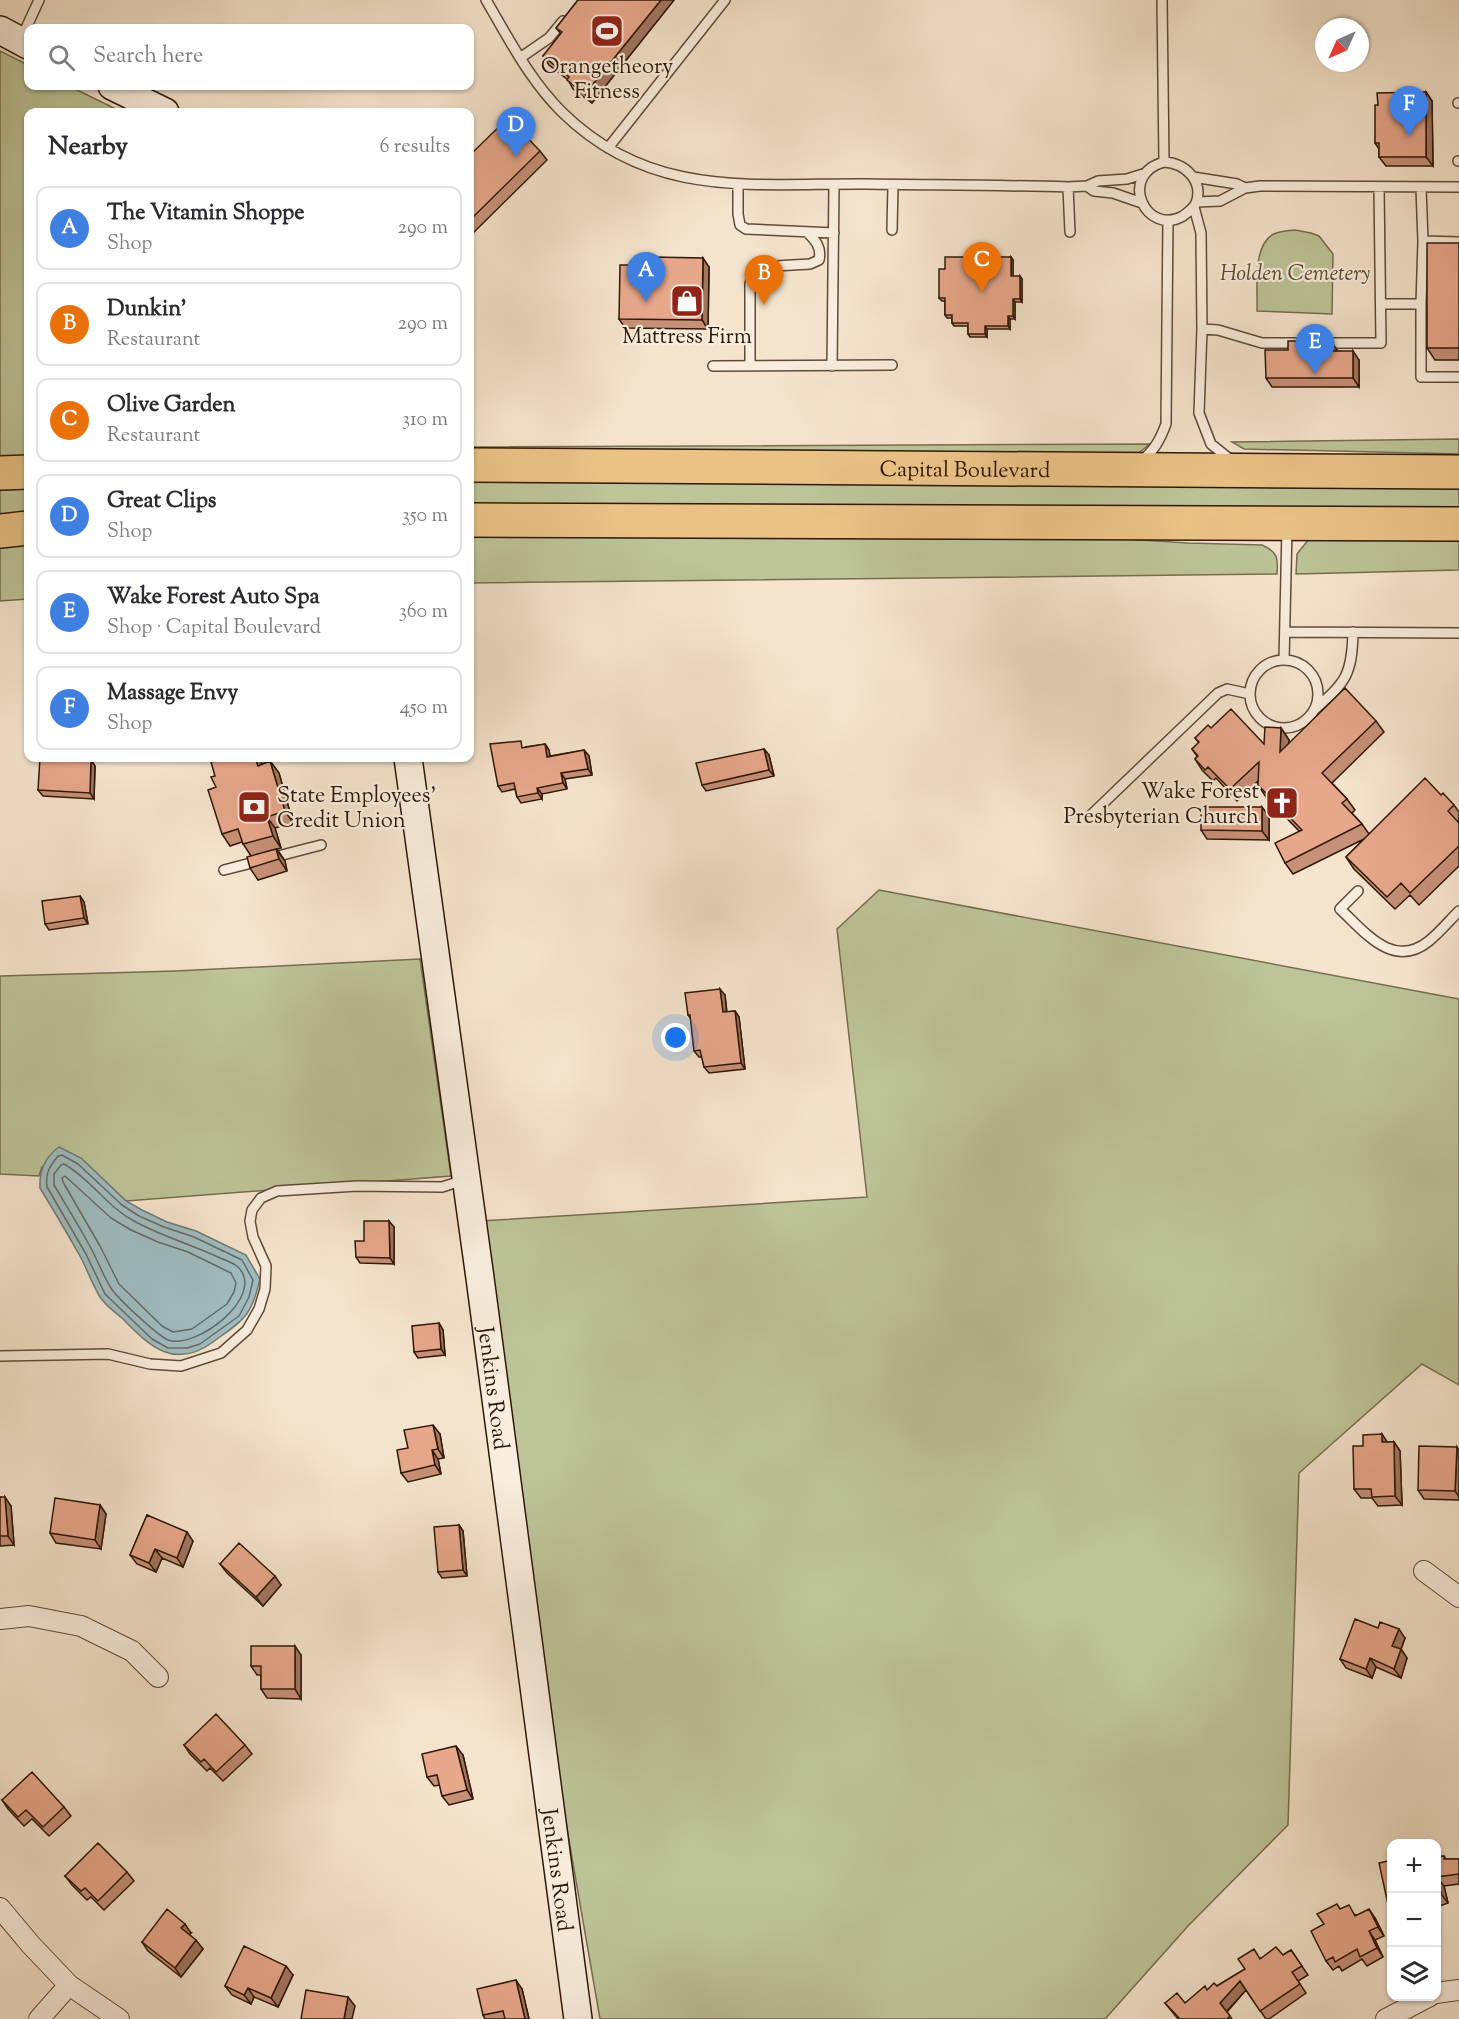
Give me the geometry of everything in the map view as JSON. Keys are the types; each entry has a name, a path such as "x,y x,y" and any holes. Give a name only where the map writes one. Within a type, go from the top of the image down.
{"highway":[{"name":"Capital Boulevard","path":"474,465 1459,472"},
{"path":"0,473 24,472"},
{"path":"474,520 1459,524"},
{"path":"0,531 24,528"}],"street":[{"path":"120,90 157,108"},
{"name":"Jenkins Road","path":"409,762 467,1179 578,2019"},
{"path":"1424,1571 1459,1597"},
{"path":"0,1619 29,1616 81,1626 132,1652 158,1677"},
{"path":"0,1908 69,1985 119,2019"},
{"path":"39,2019 69,1985"},
{"path":"1441,1992 1459,1990"},
{"path":"1386,2019 1420,2001"}],"lane":[{"path":"25,24 39,0"},
{"path":"486,0 520,58 562,112 608,148 651,169 696,180 738,184 1068,187 1087,186 1098,181 1127,179 1146,173 1157,164 1164,162 1181,165 1193,177 1196,185 1196,204 1201,233 1202,329 1199,413 1211,444 1246,471"},
{"path":"608,148 725,0"},
{"path":"1162,0 1164,162"},
{"path":"520,58 549,38 567,15"},
{"path":"16,39 24,25"},
{"path":"1146,173 1139,187 1142,203 1152,215 1168,220 1184,215 1196,204 1220,201 1245,188"},
{"path":"1193,177 1237,184 1245,188 1459,187"},
{"path":"738,184 740,225 754,230 834,233"},
{"path":"832,366 834,185"},
{"path":"892,230 893,185"},
{"path":"1087,186 1094,191 1113,193 1142,203"},
{"path":"1068,187 1070,232"},
{"path":"1202,329 1218,330 1262,343 1380,343 1379,187"},
{"path":"1421,188 1423,241 1421,377 1459,377"},
{"path":"1131,470 1150,454 1159,442 1166,424 1168,220"},
{"path":"750,366 752,274 759,267 810,264 819,260 821,252 816,241 807,232"},
{"path":"1423,241 1459,242"},
{"path":"1381,304 1421,304"},
{"path":"713,366 892,366"},
{"path":"1284,660 1287,523"},
{"path":"1285,632 1459,633"},
{"path":"1314,711 1317,688 1314,677 1296,662 1274,661 1264,666 1252,683 1250,694 1252,705 1265,722 1285,728 1296,726 1306,720 1342,684 1352,662 1353,632"},
{"path":"1091,815 1218,693 1227,690 1250,694"},
{"path":"224,870 321,845"},
{"path":"1358,891 1340,909 1372,939 1385,948 1401,952 1414,950 1429,941 1459,911"},
{"path":"0,1356 108,1354 150,1364 181,1366 221,1353 247,1330 259,1309 265,1289 266,1266 253,1237 250,1221 252,1210 261,1198 277,1191 357,1186 442,1187 467,1179"}],"green space":[{"path":"0,51 24,63 24,90 77,90 114,108 24,108 24,461 0,462"},
{"name":"Holden Cemetery","path":"1295,230 1319,236 1333,254 1332,314 1257,311 1257,270 1261,249 1272,235"},
{"path":"1459,439 1459,454 1244,449 1232,442"},
{"path":"1150,444 1136,455 670,456 474,447"},
{"path":"795,477 1459,482 1459,516 474,506 474,482"},
{"path":"24,489 24,516 0,518 0,490"},
{"path":"474,526 1060,535 1262,545 1276,556 1277,574 474,583"},
{"path":"1459,538 1459,570 1296,574 1297,554 1309,539"},
{"path":"24,541 24,599 0,601 0,542"},
{"path":"879,890 1459,999 1459,1385 1422,1364 1299,1473 1288,1825 1188,1926 1105,2019 600,2019 559,1783 480,1221 867,1197 837,929"},
{"path":"420,959 451,1176 126,1201 81,1158 42,1167 39,1176 0,1174 0,976 176,971"}],"water":[{"path":"59,1147 81,1158 126,1201 167,1222 196,1231 246,1255 260,1279 253,1302 239,1323 199,1350 187,1354 175,1354 153,1346 108,1306 97,1292 80,1256 40,1188 44,1165"}],"building":[{"path":"578,0 661,0 585,94 567,80 569,77 543,56 562,32 556,28"},
{"path":"1426,92 1426,157 1379,157 1379,143 1375,143 1377,93"},
{"path":"508,118 540,151 474,216 474,151"},
{"path":"1427,243 1459,243 1459,348 1427,348"},
{"path":"652,257 703,258 702,320 619,319 620,265 652,265"},
{"path":"945,257 1011,257 1011,276 1020,276 1020,299 1013,299 1013,316 1008,316 1008,326 985,326 985,334 968,334 968,323 952,323 952,315 945,315 945,298 939,298 939,269 945,269"},
{"path":"1288,341 1331,341 1331,351 1353,351 1353,378 1266,378 1265,350 1288,350"},
{"path":"1345,688 1376,721 1322,773 1347,799 1342,803 1362,824 1285,863 1275,843 1302,830 1258,785 1259,762 1230,789 1208,767 1205,770 1195,759 1198,756 1192,749 1199,742 1195,738 1208,725 1211,728 1231,709 1264,744 1265,727 1281,728 1280,752"},
{"path":"521,741 522,748 545,744 547,757 584,750 588,769 561,773 563,783 537,788 538,793 517,797 514,783 498,786 490,744"},
{"path":"764,749 769,770 702,785 696,763"},
{"path":"40,762 91,762 90,793 38,790"},
{"path":"211,762 256,762 258,766 270,762 285,811 267,817 273,836 243,844 238,829 222,834 208,790 216,787 211,777 215,776"},
{"path":"1425,778 1454,805 1448,811 1459,823 1459,846 1410,893 1401,883 1387,897 1346,857"},
{"path":"1201,807 1262,807 1262,831 1201,830"},
{"path":"276,849 279,859 250,868 247,857"},
{"path":"80,896 84,918 45,924 42,901"},
{"path":"720,989 723,1012 735,1011 741,1063 704,1067 700,1050 694,1051 685,993"},
{"path":"364,1221 389,1221 390,1258 356,1257 355,1241 364,1241"},
{"path":"439,1323 441,1349 414,1352 412,1326"},
{"path":"433,1425 438,1449 432,1450 435,1465 401,1473 397,1450 408,1448 404,1430"},
{"path":"1382,1434 1382,1442 1394,1442 1395,1496 1372,1497 1371,1489 1354,1489 1353,1446 1363,1446 1363,1435"},
{"path":"1419,1446 1457,1447 1455,1491 1418,1490"},
{"path":"0,1497 5,1497 8,1536 0,1536"},
{"path":"55,1498 100,1505 95,1540 50,1533"},
{"path":"147,1515 187,1532 177,1558 155,1549 149,1563 130,1555"},
{"path":"459,1525 463,1570 438,1572 434,1527"},
{"path":"239,1543 275,1576 256,1597 220,1564"},
{"path":"1355,1619 1378,1628 1380,1622 1399,1629 1392,1646 1401,1649 1394,1669 1370,1658 1366,1669 1340,1659"},
{"path":"251,1646 295,1646 295,1689 261,1689 261,1666 251,1666"},
{"path":"216,1714 245,1745 216,1772 204,1759 201,1762 184,1745"},
{"path":"456,1746 467,1790 442,1796 437,1775 427,1777 422,1754"},
{"path":"32,1772 64,1807 43,1827 26,1810 18,1817 2,1800"},
{"path":"98,1843 127,1872 98,1901 85,1888 81,1891 65,1876"},
{"path":"1441,1856 1444,1856 1444,1859 1459,1859 1459,1874 1441,1876"},
{"path":"1387,1861 1387,1899 1379,1863"},
{"path":"1337,1904 1340,1909 1349,1905 1355,1916 1369,1909 1378,1927 1369,1931 1377,1948 1360,1957 1357,1949 1335,1962 1333,1957 1326,1961 1311,1931 1324,1924 1317,1914"},
{"path":"167,1909 185,1924 181,1928 196,1940 175,1968 142,1942"},
{"path":"244,1946 286,1966 271,1998 248,1988 244,1995 225,1986"},
{"path":"1276,1947 1283,1955 1291,1950 1302,1966 1292,1972 1300,1984 1260,2011 1240,1981 1220,2003 1230,2016 1227,2019 1180,2019 1165,2003 1177,1993 1185,2003 1205,1986 1207,1990 1214,1983 1217,1986 1245,1969 1238,1959 1254,1949 1260,1959"},
{"path":"516,1980 525,2019 505,2019 503,2011 483,2015 477,1989"},
{"path":"306,1990 348,1997 344,2019 301,2019"}],"place":[{"name":"Orangetheory Fitness","path":"607,31"},
{"name":"Massage Envy","path":"1409,136"},
{"name":"Great Clips","path":"516,157"},
{"name":"Olive Garden","path":"982,292"},
{"name":"Mattress Firm","path":"687,301"},
{"name":"The Vitamin Shoppe","path":"646,302"},
{"name":"Dunkin'","path":"764,305"},
{"name":"Wake Forest Auto Spa","path":"1315,374"},
{"name":"Wake Forest Presbyterian Church","path":"1282,803"},
{"name":"State Employees' Credit Union","path":"254,807"}]}
